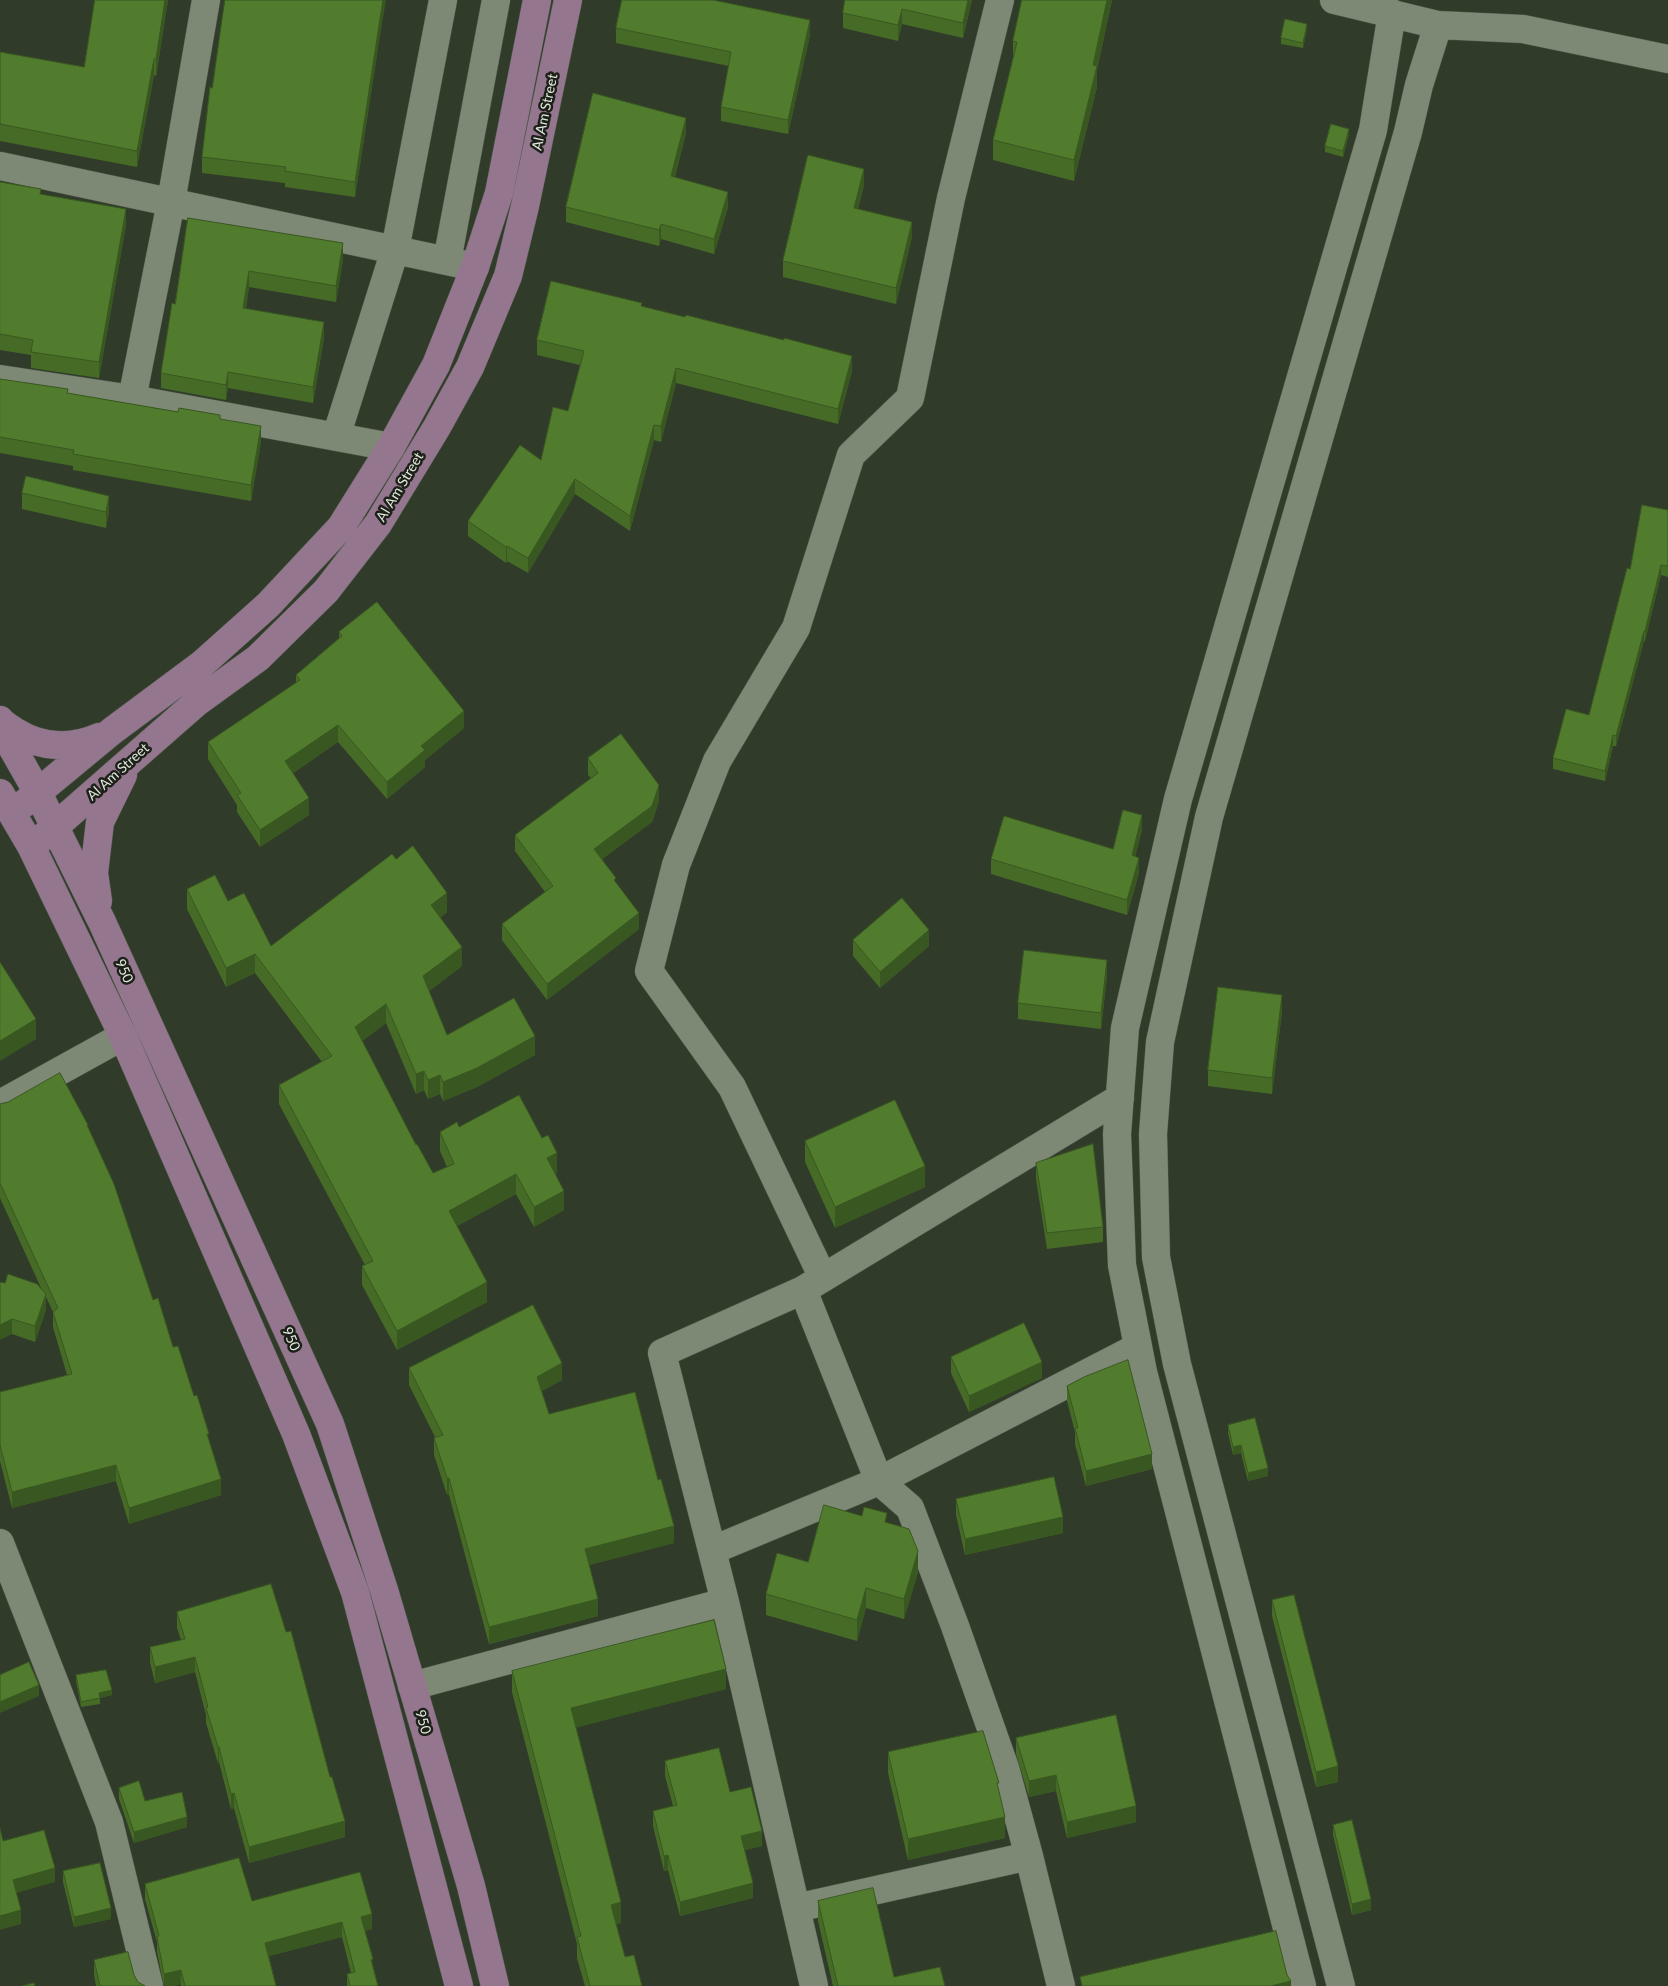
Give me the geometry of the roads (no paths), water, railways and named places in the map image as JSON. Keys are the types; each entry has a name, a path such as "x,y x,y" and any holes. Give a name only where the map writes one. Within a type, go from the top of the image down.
{"main road":[{"name":"Al Am Street","path":"6,803 38,793 112,731 202,664 268,605 341,527 391,447 436,365 475,267 499,193 538,0"},
{"name":"Al Am Street","path":"30,846 55,828 196,703 258,658 326,591 378,524 437,427 470,367 508,276 525,206 568,0"},
{"path":"0,720 27,739 56,746 85,743 112,731"},
{"name":"950","path":"0,726 38,793 102,922 330,1424 384,1590 471,1886 495,1986"},
{"path":"102,922 94,872 100,822 121,777 154,740"},
{"path":"6,803 30,846 123,1036 296,1434 355,1592 459,1986"}],"street":[{"path":"132,399 171,202 206,0"},
{"path":"336,437 395,250 443,0"},
{"path":"447,261 496,0"},
{"path":"1000,0 951,198 910,398 851,455 796,628 717,761 676,865 649,971 732,1088 813,1284 879,1481 910,1508 955,1626 1005,1768 1061,1986"},
{"path":"1334,0 1438,25 1523,29 1668,59"},
{"path":"1302,1986 1138,1347 1122,1265 1117,1134 1125,1028 1178,798 1373,130 1392,13"},
{"path":"1341,1986 1178,1364 1156,1257 1153,1134 1160,1042 1210,817 1408,132 1419,85 1438,25"},
{"path":"0,166 475,267"},
{"path":"0,379 132,399 391,447"},
{"path":"0,1104 123,1036"},
{"path":"814,1986 726,1602 662,1353 813,1284 1120,1098"},
{"path":"713,1550 879,1481 1138,1347"},
{"path":"0,1543 109,1822 149,1986"},
{"path":"412,1686 726,1602"},
{"path":"796,1908 1029,1856"}]}
